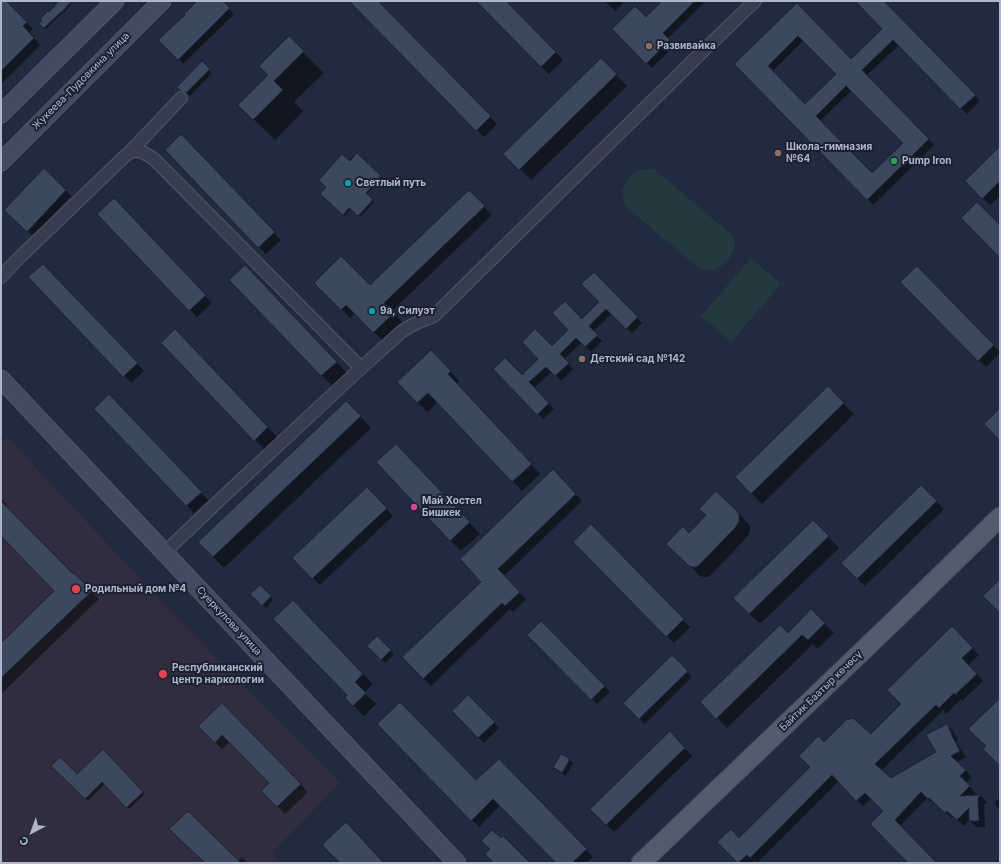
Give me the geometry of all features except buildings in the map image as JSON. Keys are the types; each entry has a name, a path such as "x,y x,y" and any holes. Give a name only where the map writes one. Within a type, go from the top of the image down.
{"main road":[{"name":"Байтик Баатыр көчөсү","path":"641,863 1000,517"}],"street":[{"path":"1,114 115,1"},
{"name":"Жукеева-Пудовкина улица","path":"1,162 162,1"},
{"path":"164,553 401,332 418,322 434,316 755,1"},
{"path":"1,277 131,150 181,98"},
{"path":"131,150 141,151 154,159 361,368"},
{"name":"Суеркулова улица","path":"1,380 457,863"}],"shaded area":[{"path":"7,437 164,604 340,783 272,853 281,863 1,863 1,443"}],"green space":[{"path":"654,169 733,236 735,248 728,261 715,270 700,269 625,206 622,190 628,179 639,170"},
{"path":"751,258 781,284 731,342 701,316"}],"place":[{"name":"Развивайка","path":"649,46"},
{"name":"Школа-гимназия №64","path":"778,153"},
{"name":"Pump Iron","path":"894,161"},
{"name":"Светлый путь","path":"348,183"},
{"name":"9а, Силуэт","path":"372,311"},
{"name":"Детский сад №142","path":"582,359"},
{"name":"Май Хостел Бишкек","path":"414,507"},
{"name":"Родильный дом №4","path":"76,589"},
{"name":"Республиканский центр наркологии","path":"163,674"}]}
